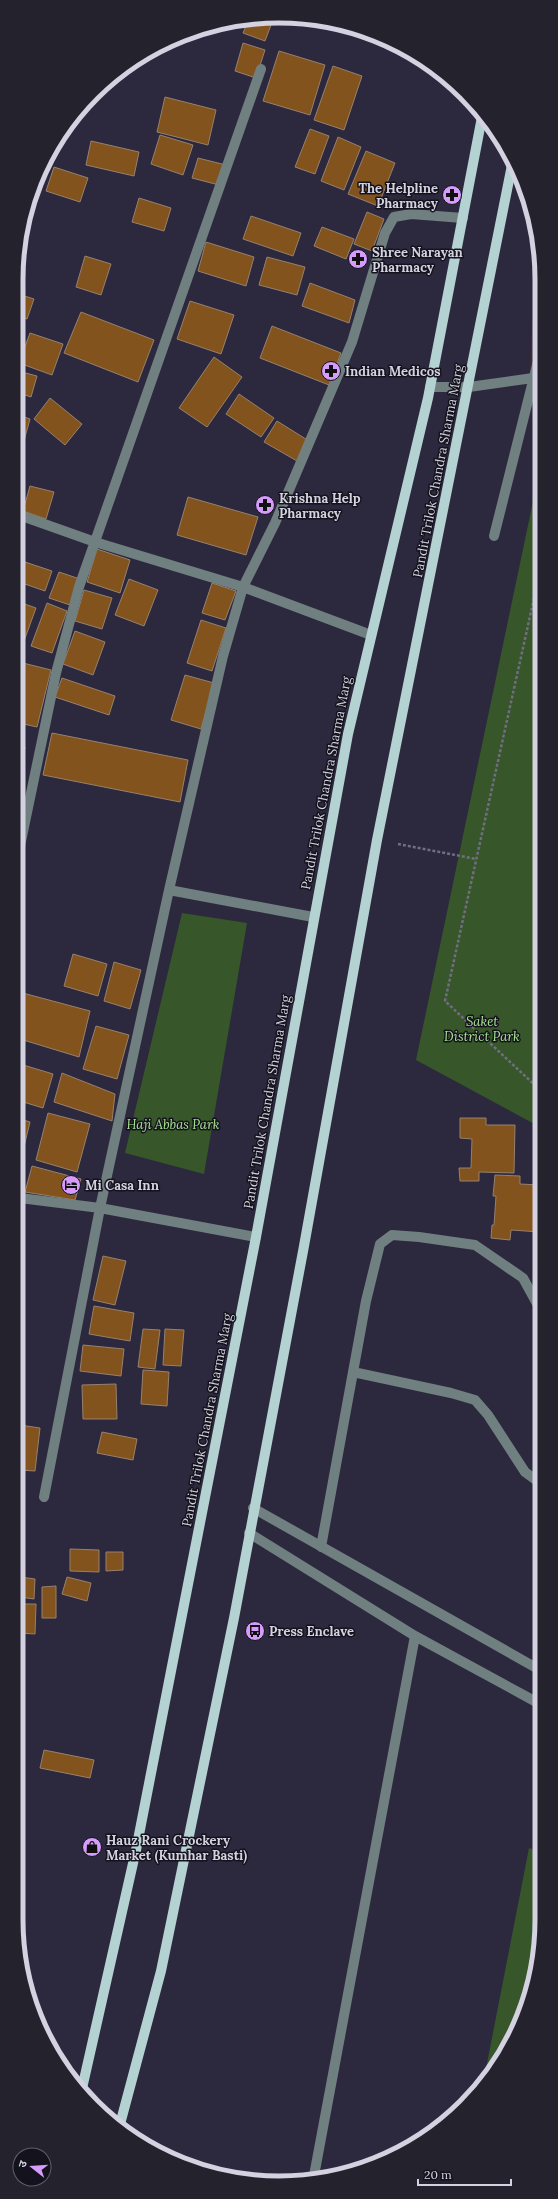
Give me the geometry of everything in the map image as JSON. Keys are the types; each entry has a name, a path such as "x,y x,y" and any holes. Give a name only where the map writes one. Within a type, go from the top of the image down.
{"main road":[{"name":"Pandit Trilok Chandra Sharma Marg","path":"83,2084 136,1850 256,1237 313,917 348,734 430,387 481,122"},
{"name":"Pandit Trilok Chandra Sharma Marg","path":"120,2121 161,1971 234,1618 304,1246 377,840 469,387 511,170"}],"street":[{"path":"23,832 56,673 79,588 260,68"},
{"path":"44,1497 100,1208 169,890 223,656 243,587 276,523 352,342 385,233 394,217 411,214 463,218"},
{"path":"430,387 469,387 535,377"},
{"path":"494,536 535,384"},
{"path":"23,516 95,542 243,587 371,635"},
{"path":"169,890 313,917"},
{"path":"23,1198 100,1208 256,1237"},
{"path":"321,1547 366,1301 380,1244 392,1235 475,1245 524,1278 535,1299"},
{"path":"353,1372 451,1393 475,1400 488,1415 525,1472 535,1479"},
{"path":"254,1508 535,1667"},
{"path":"249,1533 415,1636 535,1701"},
{"path":"314,2174 415,1636"}],"path":[{"path":"535,594 445,1000 535,1085"},
{"path":"377,840 476,859"}],"shaded area":[{"path":"535,310 535,395 529,396 532,324"}],"green space":[{"name":"Saket District Park","path":"535,492 535,1124 416,1060"},
{"name":"Haji Abbas Park","path":"182,913 247,923 204,1174 125,1153"},
{"path":"529,1848 535,1850 535,1920 533,1953 530,1970 516,2018 501,2048 486,2071"}],"building":[{"path":"272,23 265,41 243,33 246,25"},
{"path":"243,43 265,50 256,78 235,71"},
{"path":"279,51 325,65 310,115 263,101"},
{"path":"333,66 362,76 344,130 314,120"},
{"path":"165,97 216,110 208,145 157,132"},
{"path":"310,129 329,136 315,174 295,167"},
{"path":"160,135 193,145 183,175 151,164"},
{"path":"338,137 361,147 344,190 321,181"},
{"path":"91,141 139,152 134,176 86,165"},
{"path":"366,151 395,163 378,206 348,194"},
{"path":"198,158 226,165 219,185 192,178"},
{"path":"54,167 88,178 80,202 46,191"},
{"path":"139,198 171,208 164,231 132,222"},
{"path":"367,212 384,219 372,251 354,244"},
{"path":"251,216 301,233 293,256 243,239"},
{"path":"322,227 354,239 346,259 314,246"},
{"path":"206,242 254,257 246,286 198,271"},
{"path":"85,256 111,264 101,295 76,287"},
{"path":"267,257 305,267 297,295 259,285"},
{"path":"310,283 355,300 349,323 302,306"},
{"path":"23,296 34,299 27,319 23,318"},
{"path":"190,301 234,315 221,354 177,339"},
{"path":"81,312 154,340 138,382 64,353"},
{"path":"272,326 341,353 329,385 260,358"},
{"path":"30,333 63,344 52,375 23,364 23,352"},
{"path":"214,357 242,377 207,427 179,408"},
{"path":"23,372 37,376 31,397 23,394"},
{"path":"239,394 274,418 261,437 226,414"},
{"path":"50,398 82,424 65,445 34,419"},
{"path":"23,416 30,419 23,444"},
{"path":"277,421 309,441 297,461 264,442"},
{"path":"30,486 54,492 46,519 23,511"},
{"path":"188,497 258,517 246,555 177,535"},
{"path":"97,549 130,560 120,593 87,582"},
{"path":"23,561 52,571 45,591 23,583"},
{"path":"59,572 80,579 70,605 49,598"},
{"path":"129,579 158,590 144,626 115,615"},
{"path":"212,583 236,591 225,620 202,613"},
{"path":"84,590 112,598 102,629 75,621"},
{"path":"23,603 36,608 23,641"},
{"path":"47,603 67,611 52,653 31,646"},
{"path":"201,620 226,628 212,671 187,663"},
{"path":"75,631 105,642 93,675 63,664"},
{"path":"23,663 51,670 37,727 23,724"},
{"path":"185,675 214,683 201,729 171,720"},
{"path":"62,678 115,696 109,715 55,697"},
{"path":"52,733 188,760 180,802 43,775"},
{"path":"23,747 25,747 23,762"},
{"path":"73,954 107,964 98,996 64,986"},
{"path":"114,962 141,970 130,1009 104,1001"},
{"path":"23,993 90,1011 79,1057 23,1040"},
{"path":"96,1026 129,1035 117,1079 83,1069"},
{"path":"23,1065 53,1074 43,1108 23,1102"},
{"path":"62,1073 115,1094 112,1121 54,1102"},
{"path":"48,1113 90,1124 77,1172 36,1160"},
{"path":"460,1118 486,1118 486,1125 515,1125 514,1173 479,1172 479,1181 460,1181 459,1168 471,1168 472,1139 460,1138"},
{"path":"23,1120 30,1122 23,1151"},
{"path":"32,1166 81,1179 75,1200 25,1192"},
{"path":"495,1175 520,1176 520,1184 535,1185 535,1232 511,1230 510,1240 491,1238 492,1225 494,1225 496,1196 493,1196"},
{"path":"103,1256 126,1261 115,1305 93,1300"},
{"path":"94,1306 134,1313 130,1341 89,1334"},
{"path":"143,1329 160,1330 155,1369 138,1367"},
{"path":"165,1329 184,1330 181,1366 163,1365"},
{"path":"83,1345 124,1349 121,1376 80,1371"},
{"path":"143,1370 169,1372 167,1406 141,1404"},
{"path":"116,1384 117,1419 83,1419 82,1385"},
{"path":"23,1425 40,1428 35,1471 23,1470"},
{"path":"102,1432 137,1439 133,1460 97,1453"},
{"path":"70,1549 99,1550 99,1572 70,1571"},
{"path":"106,1552 123,1552 123,1570 106,1571"},
{"path":"23,1577 35,1579 34,1599 23,1597"},
{"path":"67,1577 91,1583 87,1601 62,1594"},
{"path":"56,1586 56,1618 42,1618 42,1587"},
{"path":"23,1604 36,1604 35,1634 23,1633"},
{"path":"44,1750 94,1760 90,1778 40,1768"}],"place":[{"name":"The Helpline Pharmacy","path":"452,195"},
{"name":"Shree Narayan Pharmacy","path":"358,259"},
{"name":"Indian Medicos","path":"331,371"},
{"name":"Krishna Help Pharmacy","path":"265,505"},
{"name":"Mi Casa Inn","path":"71,1185"},
{"name":"Press Enclave","path":"255,1631"},
{"name":"Hauz Rani Crockery Market (Kumhar Basti)","path":"92,1847"}]}
